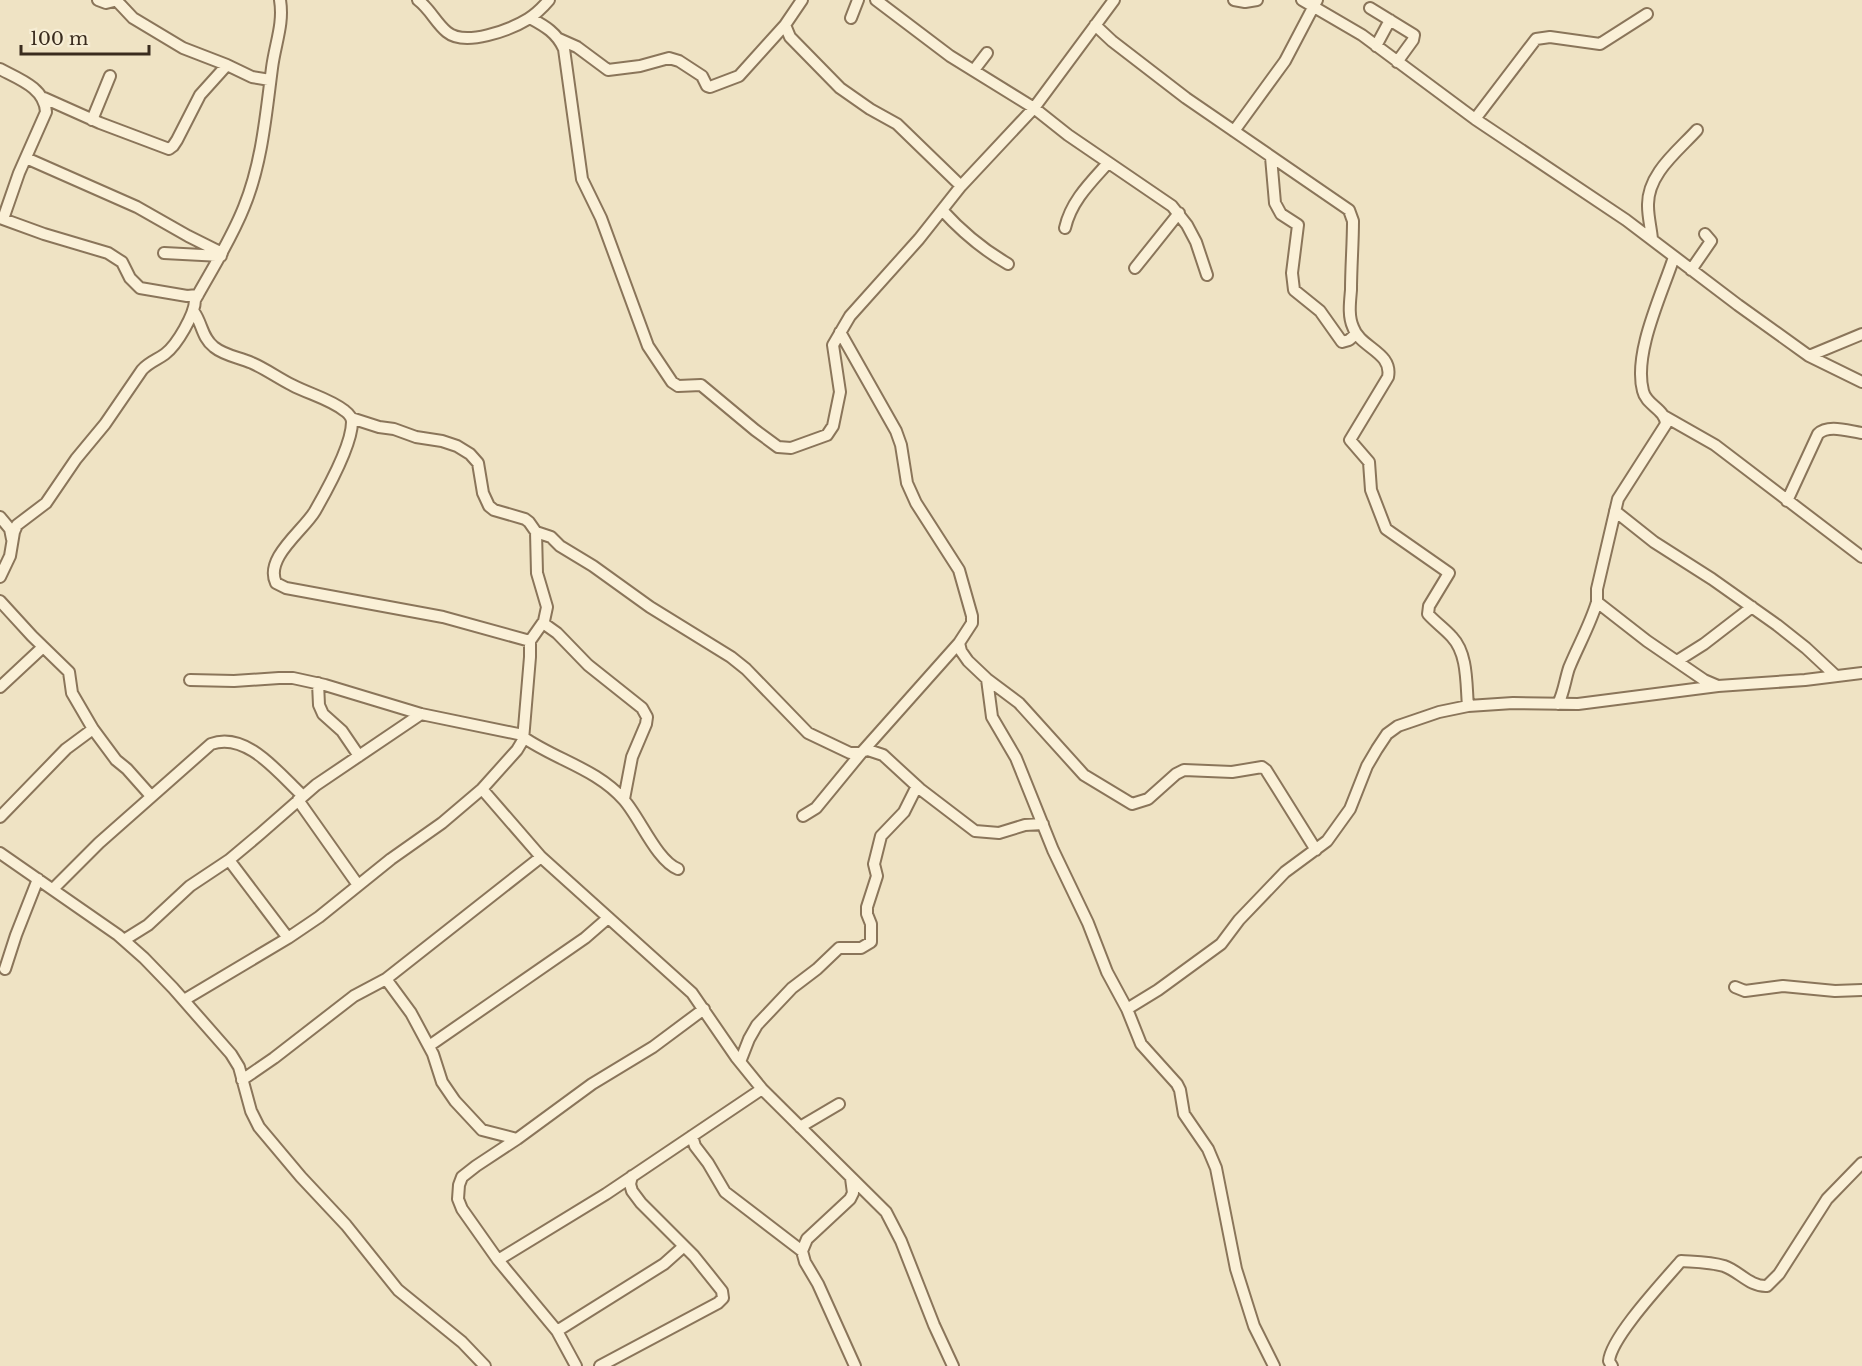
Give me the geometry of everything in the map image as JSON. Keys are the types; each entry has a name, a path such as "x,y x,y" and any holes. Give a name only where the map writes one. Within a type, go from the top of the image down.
{"street":[{"path":"98,0 106,3 118,1 133,18 183,48 258,79 270,80"},
{"path":"0,577 10,556 17,525 46,503 142,370 169,351 194,312 195,300 222,254 245,205 254,177 267,117 270,80 281,24 280,0"},
{"path":"418,0 447,33 472,38 516,26 530,18 549,0"},
{"path":"559,39 577,48 608,70 640,66 665,58 674,59 702,76 707,86 710,87 738,76 785,25 802,0"},
{"path":"851,18 858,0"},
{"path":"876,0 922,37 1034,108 1068,135 1164,200 1179,213 1196,242 1207,275"},
{"path":"530,18 550,30 559,39 564,49 582,179 601,218 648,346 672,382 678,386 701,384 755,430 778,447 787,449 827,435 833,426 840,392 833,345 850,316 961,186 1034,108 1114,0"},
{"path":"1234,0 1245,2 1257,0"},
{"path":"1302,0 1316,3 1475,119 1653,239 1691,270 1809,356 1862,382"},
{"path":"1234,131 1286,61 1316,3"},
{"path":"1370,8 1414,36 1397,62"},
{"path":"1475,119 1536,39 1550,37 1600,44 1647,14"},
{"path":"1376,46 1390,20"},
{"path":"785,25 790,37 840,88 897,124 961,186"},
{"path":"1095,25 1145,68 1349,210 1353,221 1350,318 1356,334 1387,361 1389,369 1388,377 1350,440 1369,462 1371,490 1386,529 1449,573 1428,606 1428,614 1458,645 1463,664 1468,706"},
{"path":"974,70 987,53"},
{"path":"0,69 40,93 44,98 92,120 169,149 177,140 200,96 227,65"},
{"path":"92,120 110,76"},
{"path":"44,98 46,112 1,218 108,253 122,261 130,278 140,288 187,296 198,295"},
{"path":"1653,239 1647,206 1650,188 1658,173 1697,130"},
{"path":"1271,157 1278,210 1298,225 1292,273 1293,290 1320,311 1342,342 1356,334"},
{"path":"26,158 137,207 222,254"},
{"path":"1065,228 1080,195 1108,163"},
{"path":"942,210 978,246 1008,264"},
{"path":"1135,268 1179,213"},
{"path":"1691,270 1711,241 1705,234"},
{"path":"164,253 222,254"},
{"path":"1674,257 1649,331 1642,360 1642,390 1645,396 1664,416 1715,445 1862,557"},
{"path":"194,312 206,339 212,346 228,355 249,361 291,385 342,408 351,418 416,437 451,443 470,454 477,463 483,493 489,506 494,510 525,519 536,532 551,537 560,546 593,566 650,607 731,657 746,669 808,733 850,753 873,750 883,754 917,786 975,831 999,832 1025,825 1043,824"},
{"path":"803,816 816,808 862,752 959,643 972,621 959,570 916,503 907,483 901,446 896,432 840,332"},
{"path":"1809,356 1862,334"},
{"path":"1558,704 1564,692 1570,665 1597,602 1597,589 1615,511 1624,487 1665,427 1664,416"},
{"path":"351,418 350,431 334,478 314,513 279,557 273,573 276,583 286,588 443,617 530,641"},
{"path":"1787,501 1818,434 1822,430 1862,433"},
{"path":"1615,511 1654,542 1752,607 1806,648 1836,676"},
{"path":"0,518 10,529 12,539"},
{"path":"183,1000 319,917 442,823 482,789 518,750 523,736 530,641 543,623 547,607 537,573 536,532"},
{"path":"0,601 69,672 72,693 93,729 116,760 151,796"},
{"path":"1597,602 1638,635 1704,680 1718,686"},
{"path":"1677,661 1704,644 1752,607"},
{"path":"543,623 557,633 588,665 646,713 646,724 632,757 624,800"},
{"path":"959,643 961,651 987,679 1019,703 1084,775 1132,804 1148,799 1176,774 1184,770 1219,772 1262,767 1316,850"},
{"path":"0,687 44,647"},
{"path":"1127,1009 1158,990 1221,944 1239,920 1285,873 1316,850 1338,828 1350,809 1367,766 1387,734 1398,726 1468,706 1578,704 1718,686 1761,684 1862,673"},
{"path":"190,680 234,681 287,678 318,683 421,714 523,736 538,748 597,777 624,800 644,827 654,847 667,862 678,869"},
{"path":"987,679 992,717 1016,758 1107,972 1127,1009 1140,1044 1177,1084 1184,1114 1212,1158 1220,1183 1230,1242 1242,1288 1254,1326 1274,1366"},
{"path":"318,683 319,705 323,714 342,730 359,756"},
{"path":"124,940 148,925 190,886 229,860 301,798 421,714"},
{"path":"0,817 66,749 93,729"},
{"path":"53,889 99,843 211,744 224,741 238,743 260,756 301,798 358,885"},
{"path":"740,1062 757,1025 792,988 818,969 839,948 865,947 871,942 871,924 867,907 877,876 874,864 881,836 904,812 917,786"},
{"path":"482,789 541,857 692,993 740,1062 762,1089 890,1217 953,1366"},
{"path":"0,854 124,940 144,958 231,1054 238,1067 251,1111 259,1127 346,1225 398,1290 462,1342 485,1366"},
{"path":"242,1080 354,996 386,979 541,857"},
{"path":"229,860 288,938"},
{"path":"5,969 38,879"},
{"path":"429,1046 585,938 608,918"},
{"path":"386,979 411,1013 429,1046 442,1082 455,1101 482,1130 517,1139"},
{"path":"1735,987 1745,991 1782,986 1835,991 1862,990"},
{"path":"576,1366 557,1331 498,1260 462,1209 458,1199 459,1185 462,1177 476,1166 517,1139 591,1084 653,1047 704,1009"},
{"path":"498,1260 632,1176 762,1089"},
{"path":"800,1127 839,1104"},
{"path":"692,1136 694,1146 708,1163 725,1192 802,1251 805,1262 818,1284 855,1366"},
{"path":"1612,1366 1609,1361 1610,1352 1645,1303 1681,1261 1725,1266 1754,1284 1767,1286 1779,1274 1827,1199 1862,1163"},
{"path":"600,1366 721,1301 722,1291 694,1256 632,1191 630,1184 632,1176"},
{"path":"802,1251 807,1239 850,1199 853,1193 850,1178"},
{"path":"557,1331 664,1264 683,1247"}]}
